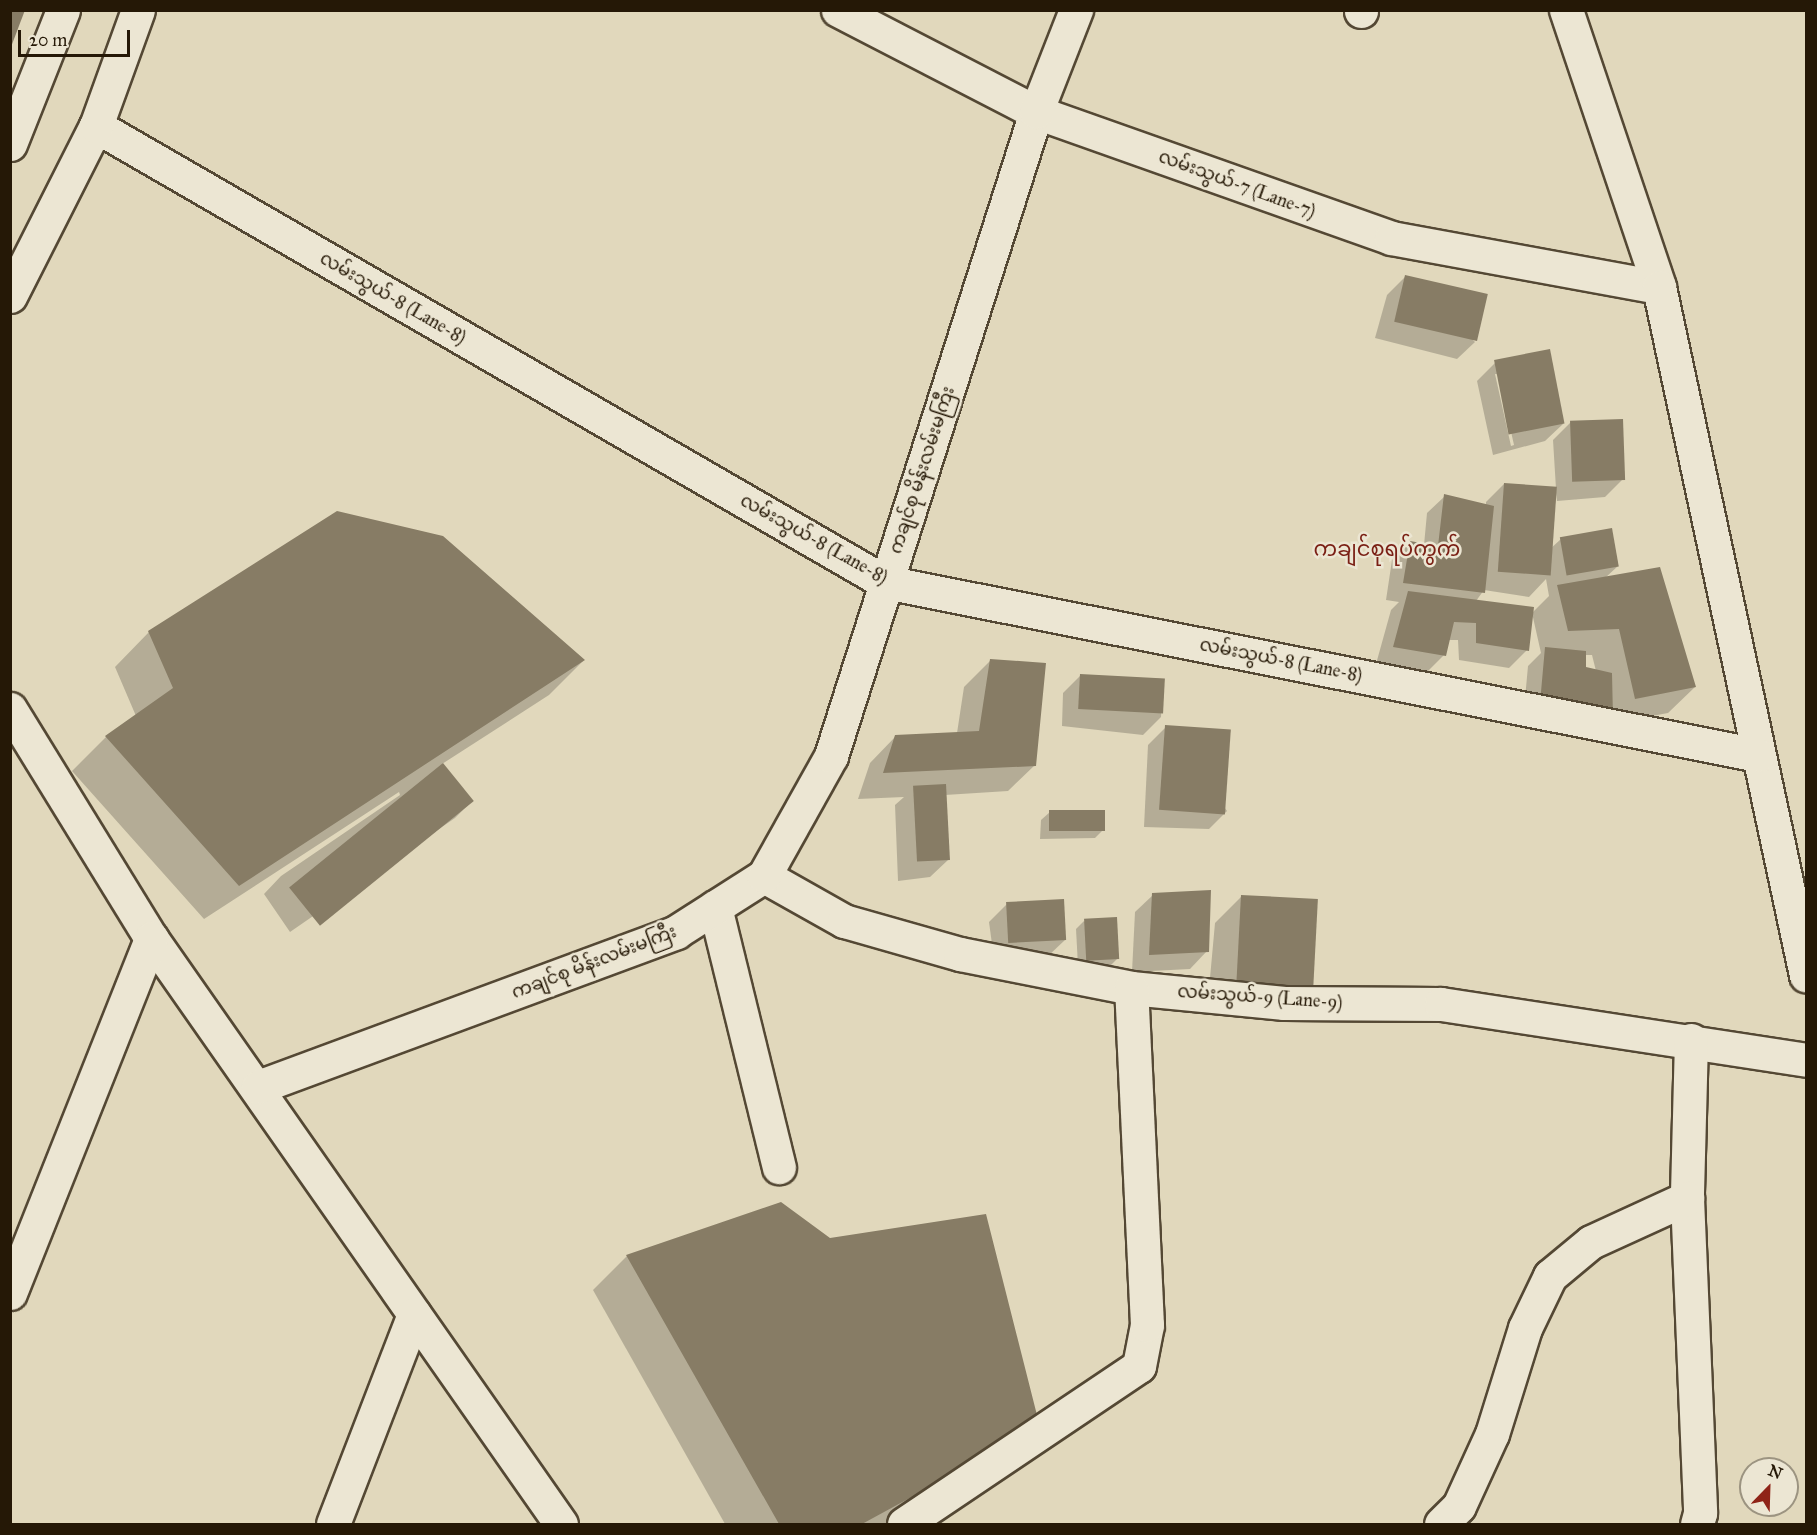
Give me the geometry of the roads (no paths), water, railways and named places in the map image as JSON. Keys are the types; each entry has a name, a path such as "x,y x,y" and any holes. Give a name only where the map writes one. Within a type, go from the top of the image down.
{"street":[{"path":"10,144 63,10"},
{"path":"10,296 96,126 138,10"},
{"name":"လမ်းသွယ်-7 (Lane-7)","path":"838,10 1036,112 1391,238 1659,287"},
{"name":"ကချင်စု မိန်းလမ်းမကြီး","path":"258,1087 676,932 765,876 831,756 1036,112 1076,10"},
{"path":"1566,10 1659,287 1806,975"},
{"name":"လမ်းသွယ်-8 (Lane-8)","path":"96,126 885,582 1758,755"},
{"path":"10,709 151,938 258,1087 561,1524"},
{"name":"လမ်းသွယ်-9 (Lane-9)","path":"765,876 844,921 960,954 1131,988 1284,1002 1441,1004 1691,1040 1806,1060"},
{"path":"715,907 779,1167"},
{"path":"10,1293 151,938"},
{"path":"904,1524 1139,1366 1147,1325 1131,988"},
{"path":"1691,1040 1687,1198 1700,1513 1697,1524"},
{"path":"1441,1524 1459,1506 1492,1434 1525,1328 1550,1276 1591,1242 1687,1198"},
{"path":"333,1524 414,1314"}],"district":[{"name":"ကချင်စုရပ်ကွက်","path":"1387,549"}]}
